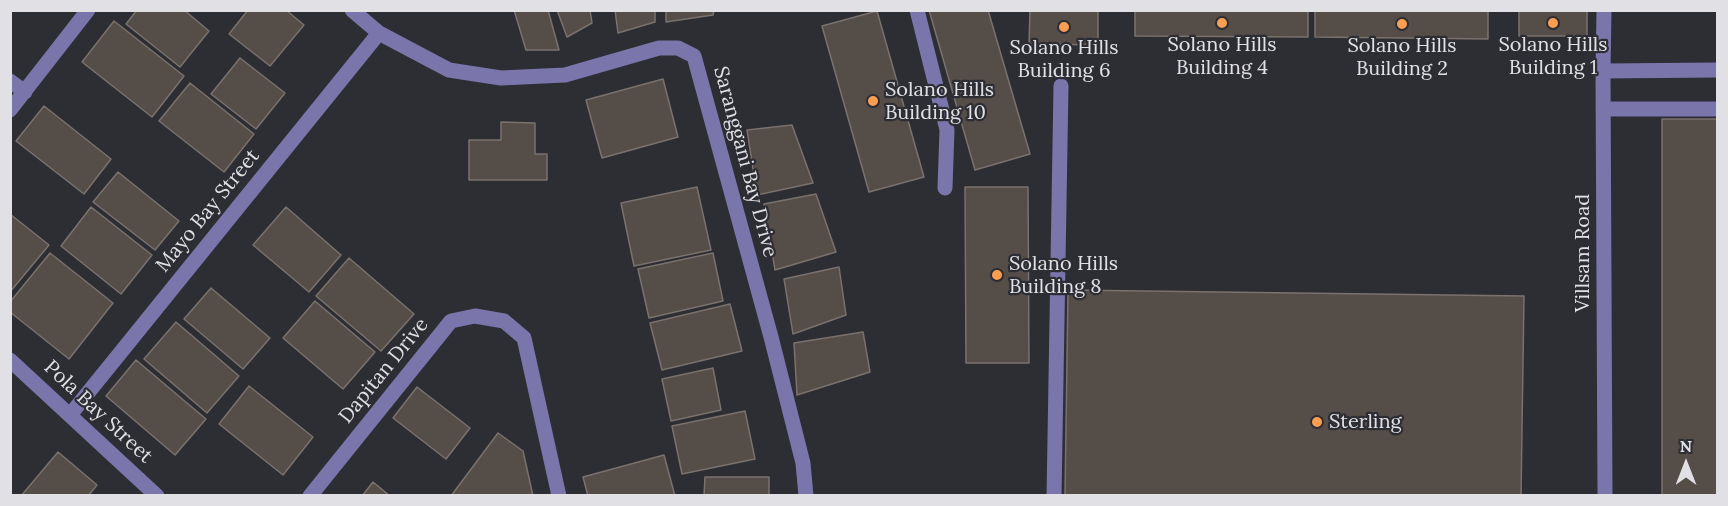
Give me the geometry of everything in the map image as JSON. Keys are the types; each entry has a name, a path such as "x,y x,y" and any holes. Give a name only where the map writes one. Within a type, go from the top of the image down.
{"street":[{"path":"10,110 88,10"},
{"name":"Saranggani Bay Drive","path":"352,10 379,33 449,70 501,78 565,75 659,48 678,48 694,56 771,337 803,463 806,495"},
{"path":"917,10 947,130 945,188"},
{"name":"Villsam Road","path":"1604,10 1605,495"},
{"name":"Mayo Bay Street","path":"70,415 379,33"},
{"path":"1603,71 1718,70"},
{"path":"10,81 25,92"},
{"path":"1054,495 1061,86"},
{"path":"1603,109 1718,109"},
{"name":"Dapitan Drive","path":"310,495 451,321 475,316 504,321 524,338 559,495"},
{"name":"Pola Bay Street","path":"10,360 157,495"}],"building":[{"path":"137,10 184,10 209,31 180,67 126,24"},
{"path":"248,10 286,10 304,25 270,66 229,34"},
{"path":"514,10 548,10 559,50 526,50"},
{"path":"557,10 590,10 592,23 567,37"},
{"path":"615,10 655,10 655,22 618,33"},
{"path":"666,10 714,10 713,15 666,22"},
{"path":"929,10 988,10 1030,154 975,170"},
{"name":"Solano Hills Building 6","path":"1030,10 1098,10 1098,45 1029,44"},
{"name":"Solano Hills Building 4","path":"1135,10 1308,10 1308,37 1135,36"},
{"name":"Solano Hills Building 2","path":"1315,10 1488,10 1488,39 1315,37"},
{"name":"Solano Hills Building 1","path":"1519,10 1587,10 1587,36 1519,36"},
{"name":"Solano Hills Building 10","path":"877,11 924,177 869,192 822,26"},
{"path":"114,21 184,76 152,117 82,62"},
{"path":"240,58 285,93 256,129 211,94"},
{"path":"663,79 678,137 602,158 586,100"},
{"path":"190,83 254,134 224,172 159,121"},
{"path":"44,106 111,159 84,194 16,141"},
{"path":"1662,119 1718,119 1718,496 1662,496"},
{"path":"501,122 535,123 535,154 547,154 547,180 469,180 469,140 501,140"},
{"path":"792,125 813,183 757,195 747,130"},
{"path":"118,172 179,221 155,250 93,202"},
{"path":"697,187 711,250 634,266 621,203"},
{"name":"Solano Hills Building 8","path":"965,187 1028,187 1029,363 966,363"},
{"path":"816,194 836,252 775,270 764,204"},
{"path":"91,207 152,255 121,294 61,246"},
{"path":"286,207 341,255 309,292 253,245"},
{"path":"10,214 49,245 10,292"},
{"path":"50,253 113,303 69,359 10,312 10,302"},
{"path":"713,253 723,301 649,318 638,269"},
{"path":"349,258 414,314 381,351 316,296"},
{"path":"839,267 846,315 793,334 784,279"},
{"path":"211,288 270,338 243,369 184,319"},
{"path":"1068,290 1524,296 1521,496 1065,496"},
{"path":"315,301 375,352 343,389 283,338"},
{"path":"730,304 742,351 662,370 650,323"},
{"path":"176,322 239,376 207,413 144,359"},
{"path":"863,332 870,372 797,395 794,343"},
{"path":"136,360 206,419 175,455 106,396"},
{"path":"713,368 721,410 671,421 662,379"},
{"path":"249,386 313,437 283,475 219,424"},
{"path":"417,387 470,428 446,459 393,418"},
{"path":"745,411 755,459 682,474 672,426"},
{"path":"498,433 523,451 533,496 451,496"},
{"path":"58,452 97,485 88,496 21,496"},
{"path":"664,455 675,496 588,496 583,477"},
{"path":"705,477 769,477 769,496 704,496"},
{"path":"373,482 390,496 362,496"}],"place":[{"name":"Solano Hills Building 4","path":"1222,23"},
{"name":"Solano Hills Building 1","path":"1553,23"},
{"name":"Solano Hills Building 2","path":"1402,24"},
{"name":"Solano Hills Building 6","path":"1064,27"},
{"name":"Solano Hills Building 10","path":"873,101"},
{"name":"Solano Hills Building 8","path":"997,275"},
{"name":"Sterling","path":"1317,422"}]}
